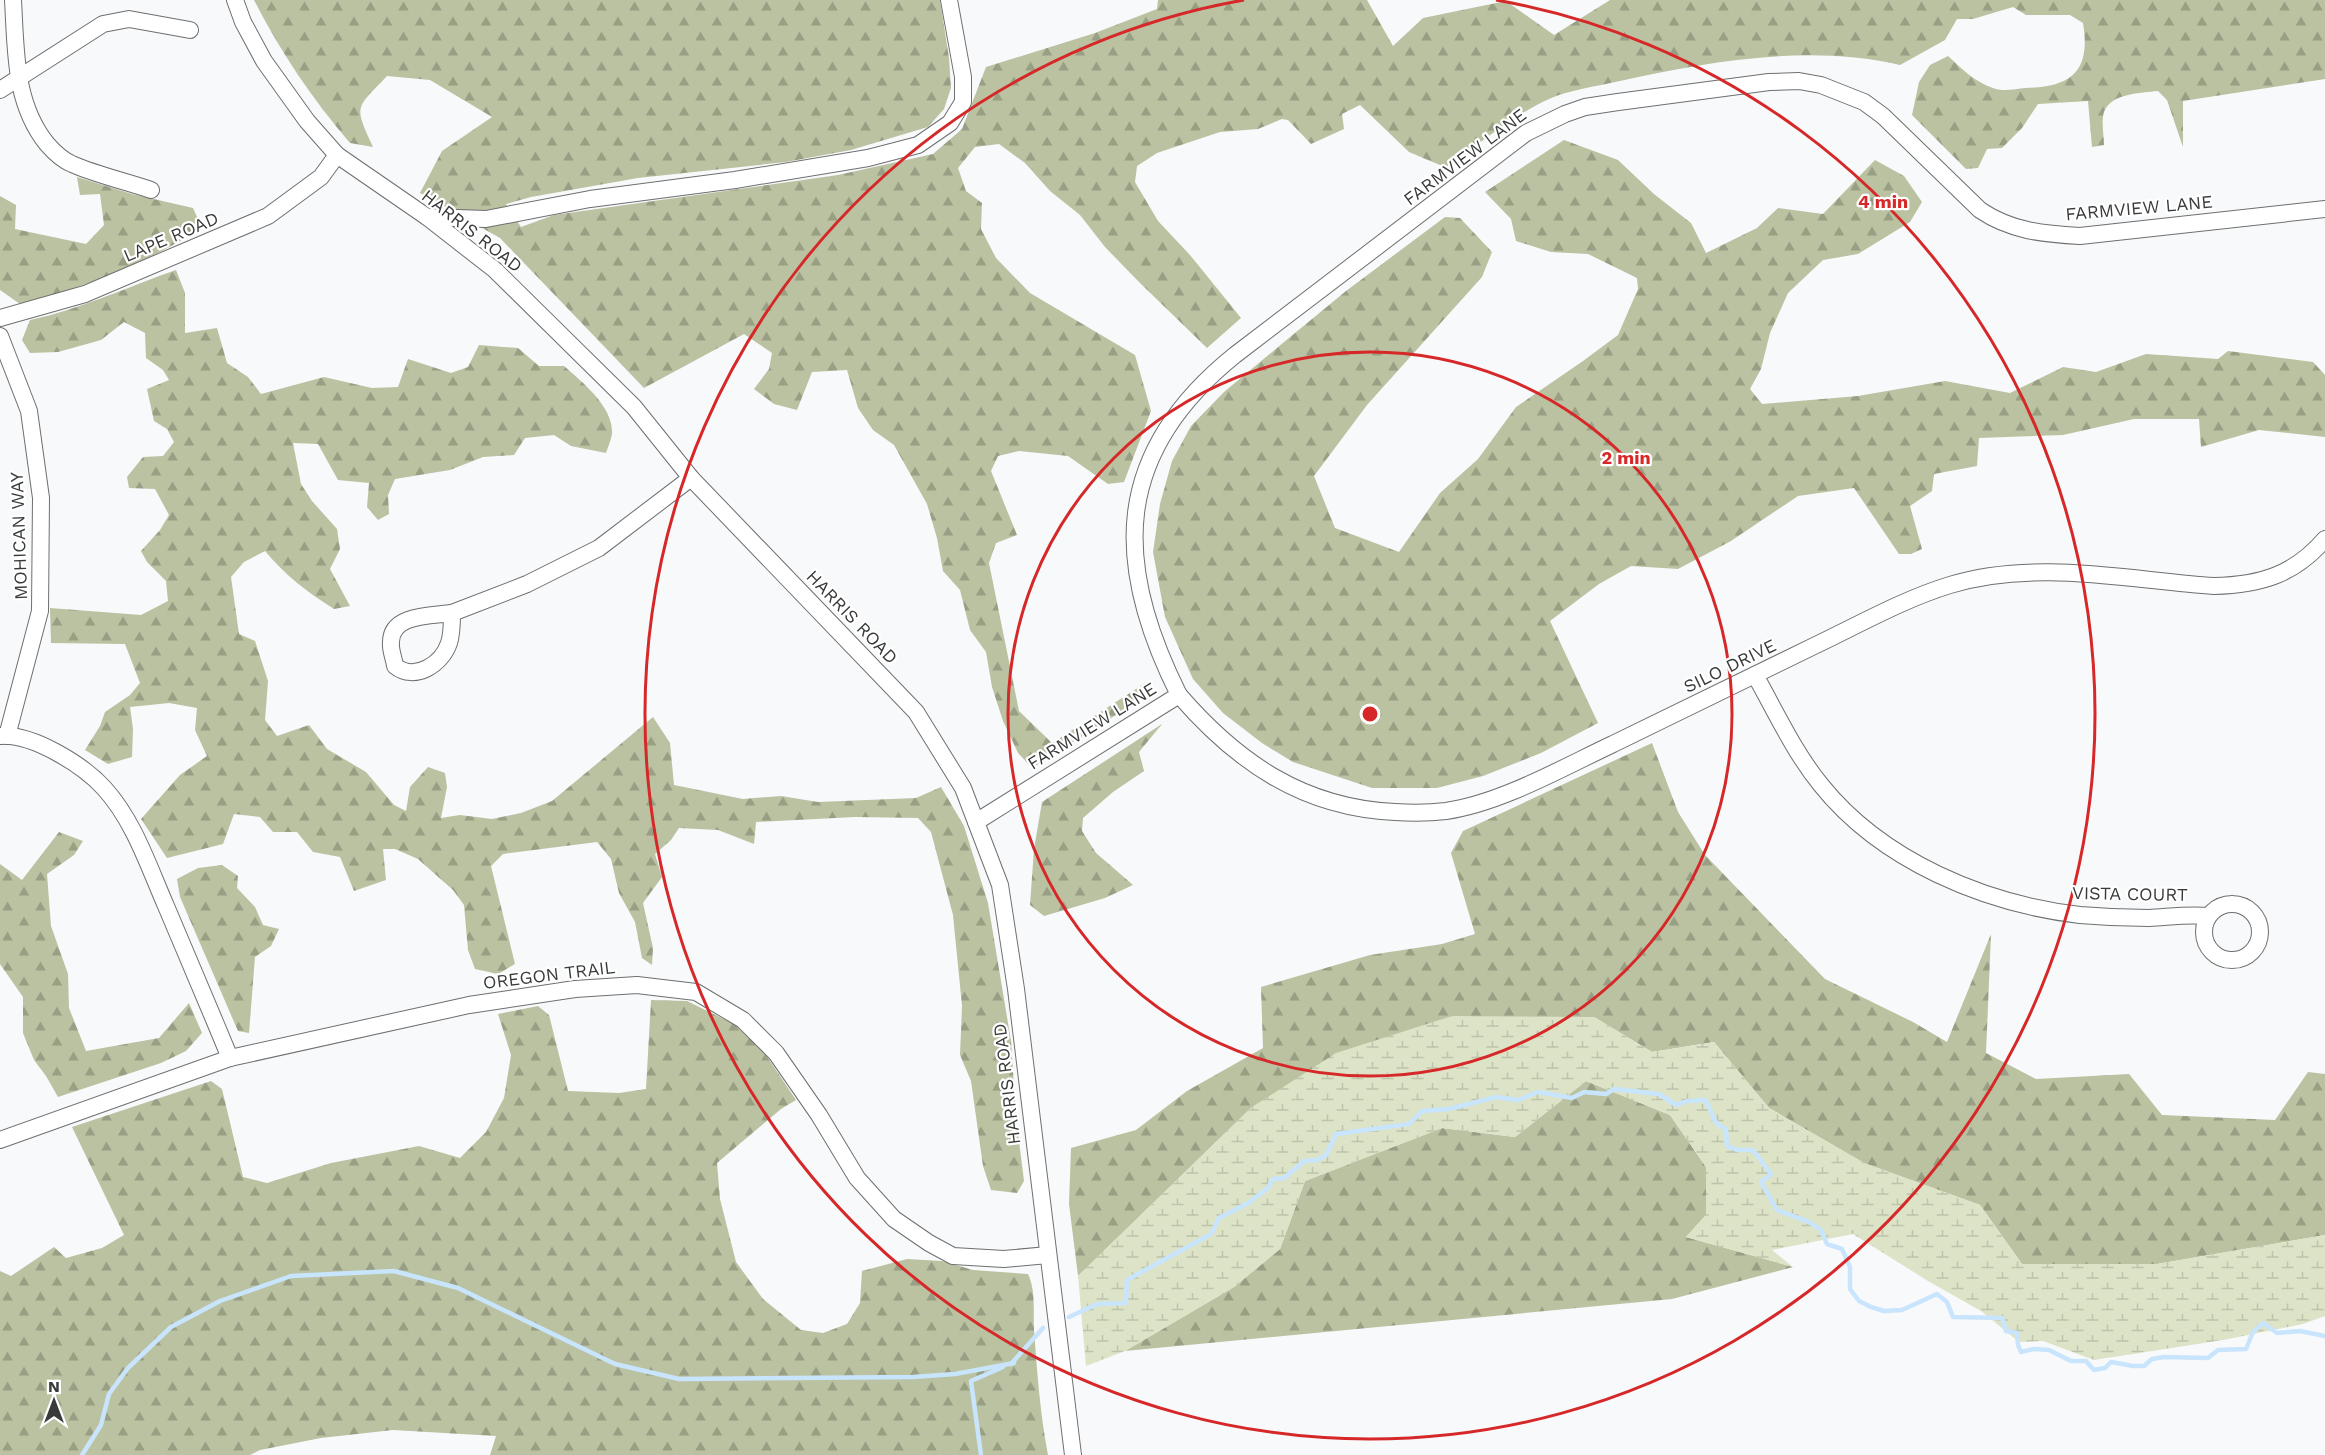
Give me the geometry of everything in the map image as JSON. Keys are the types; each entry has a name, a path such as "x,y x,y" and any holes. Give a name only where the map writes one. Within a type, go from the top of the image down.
{"street":[{"path":"13,0 18,77 23,101 37,132 55,154 71,164 151,189"},
{"name":"HARRIS ROAD","path":"235,0 243,22 264,61 307,121 337,155 427,217 503,278 634,407 691,478 916,712 963,788 1000,885 1016,989 1073,1455"},
{"path":"427,217 486,219 590,199 735,180 857,160 918,145 950,123 963,102 963,76 949,0"},
{"path":"0,90 103,24 129,19 190,30"},
{"name":"FARMVIEW LANE","path":"976,822 1179,695 1151,631 1138,586 1135,526 1137,503 1157,442 1188,399 1210,375 1526,133 1555,118 1585,108 1618,102 1769,82 1799,81 1821,85 1864,102 1884,116 1980,210 1997,222 2019,230 2047,235 2080,236 2325,209"},
{"name":"LAPE ROAD","path":"0,318 85,294 268,216 321,177 337,155"},
{"name":"MOHICAN WAY","path":"0,336 29,411 40,498 40,611 3,736"},
{"path":"452,614 527,584 599,548 691,478"},
{"name":"SILO DRIVE","path":"1179,695 1203,723 1226,744 1260,770 1293,787 1323,800 1353,808 1416,813 1446,811 1479,803 1536,780 1923,594 1952,584 1983,577 2052,572 2193,585 2239,586 2262,582 2281,574 2300,562 2325,539"},
{"name":"VISTA COURT","path":"1755,675 1802,758 1821,785 1847,813 1894,850 1973,890 2009,902 2045,910 2112,917 2208,916"},
{"path":"3,736 42,745 68,758 104,788 134,830 231,1058"},
{"name":"OREGON TRAIL","path":"0,1140 231,1058 469,1005 575,988 637,985 696,992 743,1020 777,1053 819,1115 857,1178 894,1219 929,1243 953,1256 1004,1259 1048,1255"}],"green space":[{"path":"254,0 940,0 951,88 944,109 928,127 851,150 786,162 638,178 531,197 506,204 521,227 554,215 838,175 933,154 962,129 986,67 1095,33 1157,9 1158,0 1367,0 1393,46 1423,18 1506,1 1554,35 1610,0 2325,0 2325,79 2183,101 2183,147 2167,100 2158,91 2127,95 2113,101 2103,116 2104,145 2092,147 2088,101 2038,104 2022,128 2002,148 1987,149 1978,168 1966,169 1912,115 1919,82 1930,65 1948,56 1980,82 1997,89 2009,90 2055,84 2066,80 2081,64 2085,40 2083,23 2070,15 2026,15 2013,7 1973,19 1957,19 1945,40 1900,65 1830,56 1759,58 1689,67 1565,93 1522,113 1447,168 1409,152 1360,105 1342,114 1344,129 1311,144 1288,120 1282,119 1258,129 1220,132 1157,153 1137,166 1135,182 1158,221 1190,255 1241,318 1207,348 1105,247 1080,215 1050,191 1025,163 999,144 975,147 958,168 966,191 982,203 981,229 996,258 1030,293 1135,355 1151,411 1124,482 1108,484 1068,456 1019,451 998,456 991,471 1017,535 996,543 989,563 1019,711 1052,743 1147,682 1154,691 1032,768 1018,753 1003,721 992,687 986,652 970,630 960,590 943,571 937,538 927,504 894,445 873,430 858,408 847,370 812,372 797,410 774,404 754,389 769,369 772,353 744,334 644,388 500,238 420,193 442,151 492,117 430,80 387,76 369,95 361,108 362,122 373,147 350,143 298,74"},
{"path":"1564,140 1618,160 1654,194 1691,223 1706,253 1757,228 1778,208 1823,214 1875,160 1904,176 1922,202 1910,222 1858,254 1823,260 1788,293 1770,333 1761,369 1750,389 1762,404 1858,396 1945,381 2010,393 2063,367 2096,372 2146,354 2218,359 2228,351 2313,362 2325,375 2325,437 2259,430 2201,447 2199,419 2134,419 2063,435 1979,438 1977,466 1934,474 1932,491 1910,506 1922,549 1911,554 1899,554 1854,488 1798,496 1731,541 1678,569 1631,566 1599,584 1550,621 1598,723 1541,753 1483,776 1437,788 1372,788 1293,762 1262,743 1223,713 1193,679 1165,617 1153,552 1160,504 1172,461 1191,426 1224,392 1346,291 1445,217 1460,218 1492,252 1482,277 1367,405 1314,476 1335,528 1399,552 1440,493 1478,459 1516,407 1618,335 1638,289 1637,278 1588,254 1551,252 1516,241 1511,219 1485,192"},
{"path":"77,177 132,194 193,208 202,228 159,253 114,273 20,304 0,290 0,196 16,205 15,229 86,244 104,225 100,194 80,195"},
{"path":"176,270 185,293 185,333 217,328 227,363 248,377 261,394 324,377 372,388 398,387 408,359 451,373 468,367 479,345 518,348 539,366 564,366 596,396 608,414 611,424 612,434 606,453 571,446 554,435 525,438 514,455 483,457 450,470 395,479 388,495 389,514 378,520 367,507 369,483 338,480 318,444 293,443 301,484 312,501 337,529 340,549 330,569 350,606 334,609 324,603 306,590 265,551 244,562 231,577 239,634 255,641 268,681 265,720 277,736 309,725 327,749 366,772 394,805 406,811 410,787 428,767 445,773 447,787 441,818 460,815 492,819 521,813 552,801 653,717 670,743 674,785 743,799 781,796 818,802 916,798 941,787 964,826 988,903 1011,1041 1016,1117 1024,1181 1017,1193 991,1190 983,1166 971,1081 960,1055 962,1006 953,915 931,832 918,818 855,817 756,822 754,844 718,830 679,828 671,840 655,854 662,877 643,903 653,948 652,965 642,958 635,922 619,893 611,859 597,842 503,854 491,866 515,964 498,974 475,969 468,950 464,905 453,890 418,859 395,849 383,849 386,880 354,891 340,857 313,852 297,832 273,832 260,817 234,814 223,844 167,858 141,819 180,775 207,756 195,730 197,708 169,703 130,707 133,729 132,757 108,764 85,750 100,726 105,712 130,695 140,683 125,644 51,643 50,608 141,615 168,601 166,581 147,562 141,551 160,530 169,515 155,489 129,488 127,477 143,457 163,456 174,442 167,429 154,421 147,389 169,380 163,370 146,358 145,333 124,322 101,340 58,352 30,353 22,340 30,320 86,304"},
{"path":"1162,724 1139,752 1144,771 1113,792 1083,818 1082,831 1096,853 1133,885 1105,898 1044,916 1030,905 1034,849 1042,802"},
{"path":"1652,743 1678,812 1705,855 1825,979 1913,1022 1947,1042 1991,934 1986,1053 2036,1079 2129,1074 2162,1115 2275,1120 2308,1072 2325,1074 2325,1235 2157,1264 2022,1264 1980,1205 1864,1163 1769,1108 1714,1042 1652,1052 1594,1017 1252,1107 1078,1276 1069,1204 1071,1148 1136,1130 1187,1091 1263,1048 1261,987 1370,955 1442,944 1475,934 1451,853 1463,831"},
{"path":"59,832 83,841 74,855 47,874 51,926 68,974 69,1008 86,1051 159,1038 189,1003 202,1033 186,1051 161,1063 58,1097 34,1060 23,1033 23,997 0,964 0,864 22,880"},
{"path":"222,865 238,876 237,888 255,907 263,925 279,929 271,946 255,957 249,1033 238,1031 180,897 177,879 198,868"},
{"path":"651,1000 687,1001 736,1025 766,1055 796,1100 781,1109 717,1163 720,1199 736,1262 763,1299 801,1330 823,1333 847,1324 860,1303 862,1271 907,1259 942,1261 973,1270 1028,1274 1033,1294 1038,1376 1048,1455 490,1455 496,1436 393,1430 321,1438 260,1450 250,1455 0,1455 0,1271 11,1276 54,1247 66,1258 102,1248 124,1235 72,1127 211,1081 222,1089 243,1177 267,1183 331,1163 419,1146 460,1158 486,1132 504,1098 511,1055 498,1014 538,1006 549,1015 568,1091 619,1093 646,1089"},
{"path":"1452,1016 1594,1017 1652,1052 1714,1042 1769,1108 1864,1163 1980,1205 2022,1264 2157,1264 2325,1235 2325,1316 2303,1324 2223,1340 2094,1360 2043,1341 2019,1342 1981,1311 1853,1234 1772,1250 1793,1267 1686,1237 1706,1215 1706,1167 1670,1115 1586,1081 1515,1137 1442,1128 1305,1181 1280,1249 1234,1287 1125,1351 1086,1366 1078,1276 1252,1107 1336,1053"},
{"path":"1586,1081 1670,1115 1706,1167 1706,1215 1686,1237 1793,1267 1672,1299 1125,1351 1234,1287 1280,1249 1305,1181 1442,1128 1515,1137"}],"waterway":[{"path":"1069,1317 1097,1304 1126,1303 1127,1280 1211,1234 1219,1218 1248,1203 1268,1188 1273,1179 1284,1178 1304,1161 1317,1160 1326,1155 1336,1134 1409,1124 1422,1111 1449,1109 1496,1097 1518,1100 1538,1092 1572,1098 1584,1092 1606,1094 1614,1089 1659,1094 1676,1105 1687,1101 1705,1100 1717,1124 1726,1129 1727,1146 1737,1150 1753,1150 1771,1174 1761,1182 1777,1210 1809,1222 1821,1230 1827,1244 1842,1249 1850,1267 1850,1289 1859,1301 1871,1307 1884,1311 1902,1310 1937,1294 1947,1302 1953,1317 2002,1318 2006,1331 2017,1333 2021,1352 2034,1349 2049,1350 2071,1361 2086,1361 2094,1370 2105,1368 2111,1362 2144,1366 2152,1359 2208,1358 2218,1350 2246,1349 2253,1332 2263,1323 2277,1333 2300,1331 2325,1336"},
{"path":"82,1455 101,1425 109,1394 128,1368 171,1327 220,1301 291,1276 394,1271 458,1288 615,1364 679,1379 913,1377 955,1374 1014,1363"},
{"path":"1011,1364 1043,1328"},
{"path":"981,1455 971,1381 1003,1367"}]}
